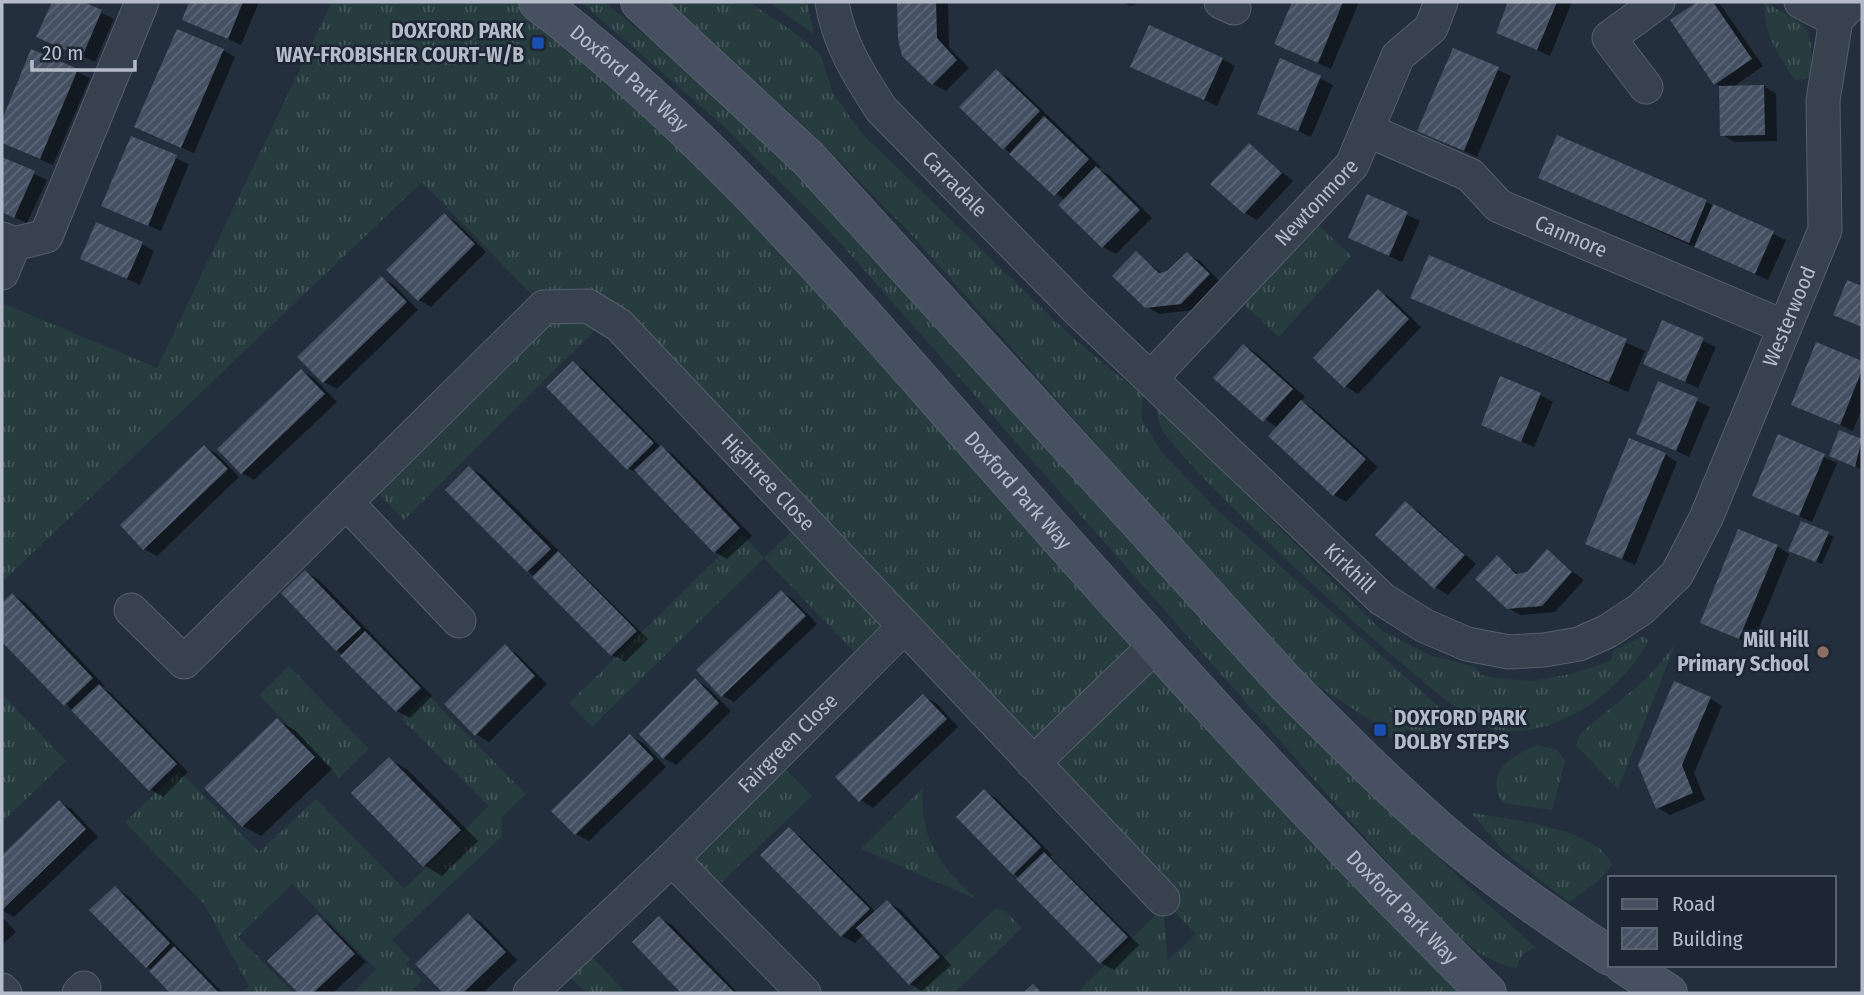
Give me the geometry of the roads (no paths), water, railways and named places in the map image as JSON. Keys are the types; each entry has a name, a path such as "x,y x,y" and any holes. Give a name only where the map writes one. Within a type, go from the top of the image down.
{"main road":[{"name":"Doxford Park Way","path":"538,2 572,28 707,148 840,290 1156,645 1393,900 1487,993"},
{"path":"640,2 808,158 1314,712 1443,834 1565,927 1608,955"},
{"path":"1628,967 1668,993"}],"street":[{"path":"6,252 46,236 142,2"},
{"name":"Carradale","path":"832,2 836,26 856,71 881,109 1077,309 1116,343"},
{"name":"Newtonmore","path":"1152,377 1352,165 1398,56 1431,28 1441,2"},
{"path":"1646,87 1609,38 1658,2"},
{"path":"1801,2 1844,11"},
{"name":"Westerwood","path":"1641,609 1677,574 1706,518 1825,229 1823,100 1844,11"},
{"name":"Canmore","path":"1367,130 1470,175 1499,206 1784,327"},
{"name":"Hightree Close","path":"131,610 184,662 544,307 588,306 619,325 1163,899"},
{"name":"Kirkhill","path":"1116,343 1382,599 1425,626 1467,644 1509,652 1544,650 1579,645 1641,609"},
{"path":"345,502 459,621"},
{"name":"Fairgreen Close","path":"530,993 672,859 904,628"},
{"path":"1033,763 1156,645"},
{"path":"672,859 804,993"}],"place":[{"name":"DOXFORD PARK WAY-FROBISHER COURT-W/B","path":"538,43"},
{"name":"Mill Hill Primary School","path":"1823,652"},
{"name":"DOXFORD PARK DOLBY STEPS","path":"1380,730"}]}
